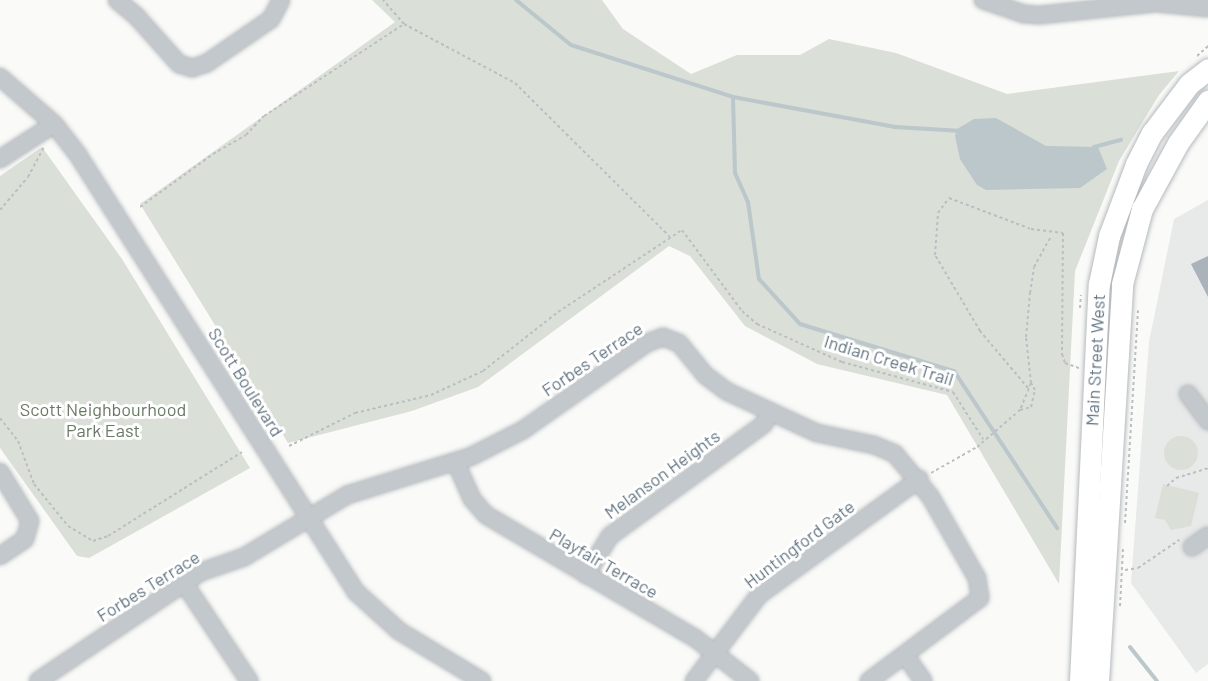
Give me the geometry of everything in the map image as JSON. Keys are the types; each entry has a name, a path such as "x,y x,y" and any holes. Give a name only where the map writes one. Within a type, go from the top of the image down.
{"main road":[{"name":"Main Street West","path":"1080,681 1100,284 1121,202 1152,133 1189,84 1208,69"},
{"name":"Main Street West","path":"1098,681 1122,284 1142,208 1168,158 1208,101"}],"street":[{"path":"117,0 137,17 179,64 192,68 207,63 271,19 281,0"},
{"path":"983,0 1024,14 1040,15 1146,3 1208,8"},
{"name":"Scott Boulevard","path":"0,77 54,124 134,237 349,582 374,610 413,641 482,681"},
{"path":"0,159 54,124"},
{"name":"Forbes Terrace","path":"38,681 201,572 244,557 347,495 456,463 523,430 658,338 679,343 713,383 817,433 888,450 925,476 977,578 981,594 972,608 869,681"},
{"path":"1188,394 1208,422"},
{"name":"Melanson Heights","path":"586,575 610,536 764,424 770,412"},
{"name":"Playfair Terrace","path":"456,463 471,499 486,515 715,652 750,681"},
{"path":"0,472 30,520 25,539 0,556"},
{"name":"Huntingford Gate","path":"694,681 759,595 925,476"},
{"path":"1187,542 1208,536"},
{"path":"184,583 249,681"},
{"path":"905,656 923,681"}],"path":[{"path":"289,446 356,413 431,395 483,371 558,312 671,237 515,83 404,24 382,0"},
{"path":"140,207 213,154 246,135 264,116 404,24"},
{"path":"0,210 28,177 45,144"},
{"path":"1028,388 980,331 935,255 938,213 949,198 1006,221 1063,233 1062,354 1075,368 1094,369"},
{"name":"Indian Creek Trail","path":"671,237 682,230 742,310 757,324 842,363 953,392 983,439"},
{"path":"1020,410 1030,383 1026,337 1034,267 1051,236"},
{"path":"1125,526 1138,304"},
{"path":"925,476 983,439 1020,410 1033,404 1035,390 1030,383"},
{"path":"0,418 18,441 34,483 68,526 93,541 108,536 242,452"},
{"path":"1167,486 1176,478 1208,468"},
{"path":"1119,616 1125,570 1124,538"},
{"path":"1125,570 1138,568 1187,542"}],"shaded area":[{"path":"996,118 1046,146 1098,147 1107,169 1080,188 986,190 977,185 960,159 955,136 957,129 974,119"},
{"path":"1208,200 1208,664 1196,673 1131,583 1149,342 1174,219"}],"green space":[{"path":"372,0 602,0 623,29 691,74 737,55 800,55 829,39 896,53 1007,94 1179,71 1159,95 1119,161 1075,271 1059,584 947,395 817,364 745,326 690,256 669,246 478,387 412,411 288,443 140,204 395,22"},
{"name":"Scott Neighbourhood Park East","path":"42,147 122,259 250,468 89,558 77,556 0,448 0,176"},
{"path":"1181,436 1193,441 1198,453 1193,465 1181,470 1169,465 1164,453 1169,441"},
{"path":"1163,484 1199,493 1191,526 1171,530 1165,520 1155,518"}],"building":[{"path":"1208,256 1208,297 1191,264"}],"waterway":[{"path":"516,0 571,45 733,97 895,127 962,131"},
{"path":"733,97 735,173 748,202 759,279 800,324 954,371 1057,528"},
{"path":"1094,147 1121,140"},
{"path":"1130,647 1157,681"}]}
